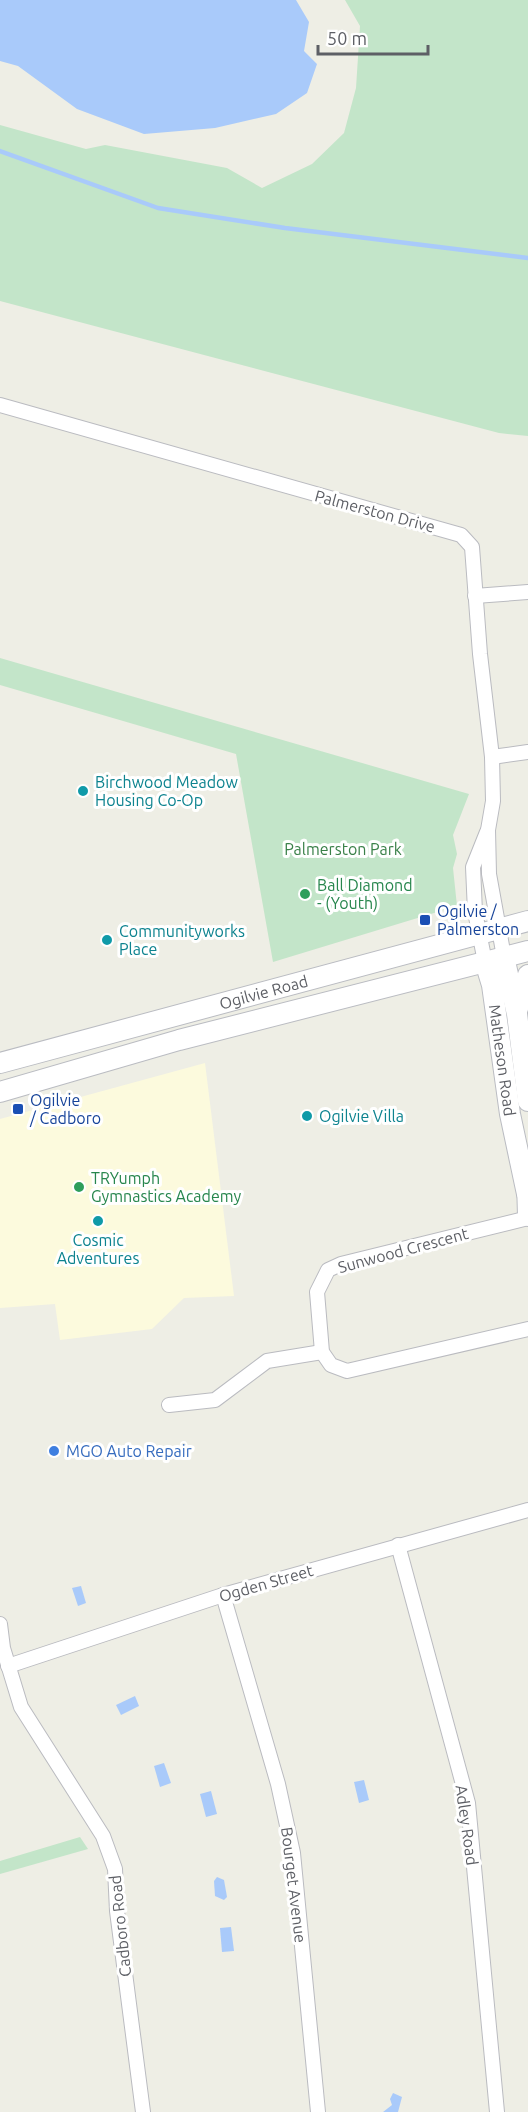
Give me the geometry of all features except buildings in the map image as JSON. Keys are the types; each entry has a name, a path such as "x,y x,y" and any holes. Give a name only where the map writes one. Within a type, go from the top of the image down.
{"main road":[{"name":"Ogilvie Road","path":"0,1063 528,921"},
{"name":"Ogilvie Road","path":"0,1092 179,1040 528,951"},
{"name":"Matheson Road","path":"494,959 517,1014 528,1101"},
{"name":"Matheson Road","path":"494,959 492,985 510,1114 527,1194"},
{"path":"517,1014 528,975"},
{"name":"Matheson Road","path":"528,1160 528,1217"}],"street":[{"name":"Palmerston Drive","path":"0,405 461,535 472,547 474,596 492,757 493,801 488,831 489,874 498,928 494,959"},
{"path":"474,596 528,592"},
{"path":"492,757 528,752"},
{"name":"Palmerston Drive","path":"488,831 472,867 478,934 494,959"},
{"name":"Sunwood Crescent","path":"322,1352 317,1292 328,1270 528,1217"},
{"path":"169,1405 215,1400 267,1361 322,1352 332,1365 347,1371 528,1329"},
{"name":"Ogden Street","path":"8,1666 223,1595 528,1510"},
{"name":"Adley Road","path":"398,1545 468,1803 497,2112"},
{"name":"Bourget Avenue","path":"223,1595 278,1785 293,1853 318,2112"},
{"name":"Cadboro Road","path":"0,1624 8,1666 21,1707 103,1836 115,1869 117,1911 143,2112"}],"shaded area":[{"path":"205,1063 234,1296 184,1298 152,1329 60,1340 55,1304 0,1308 0,1119"}],"green space":[{"path":"345,0 528,0 528,436 499,433 0,301 0,125 86,149 105,145 227,168 262,188 312,164 344,133 356,88 360,26"},
{"name":"Palmerston Park","path":"0,658 469,794 453,835 457,854 453,868 457,906 273,962 236,754 0,685"},
{"path":"80,1837 88,1849 0,1874 0,1861"}],"water":[{"path":"0,0 296,0 309,22 304,51 317,64 307,93 276,114 215,128 144,134 77,109 18,66 0,61"},
{"path":"81,1586 86,1603 78,1606 72,1588"},
{"path":"135,1696 139,1706 121,1715 116,1705"},
{"path":"164,1763 171,1783 160,1787 154,1766"},
{"path":"364,1780 369,1800 359,1803 354,1782"},
{"path":"211,1791 217,1814 206,1817 200,1794"},
{"path":"217,1877 224,1880 227,1897 224,1900 215,1896 214,1881"},
{"path":"231,1927 234,1951 222,1952 220,1928"},
{"path":"393,2093 402,2097 398,2112 383,2112 392,2105 390,2099"}],"waterway":[{"path":"0,151 158,208 285,228 528,258"}],"place":[{"name":"Birchwood Meadow Housing Co-Op","path":"83,791"},
{"name":"Ball Diamond - (Youth)","path":"305,894"},
{"name":"Ogilvie / Palmerston","path":"425,920"},
{"name":"Communityworks Place","path":"107,940"},
{"name":"Ogilvie / Cadboro","path":"18,1109"},
{"name":"Ogilvie Villa","path":"307,1116"},
{"name":"TRYumph Gymnastics Academy","path":"79,1187"},
{"name":"Cosmic Adventures","path":"98,1221"},
{"name":"MGO Auto Repair","path":"54,1451"}]}
